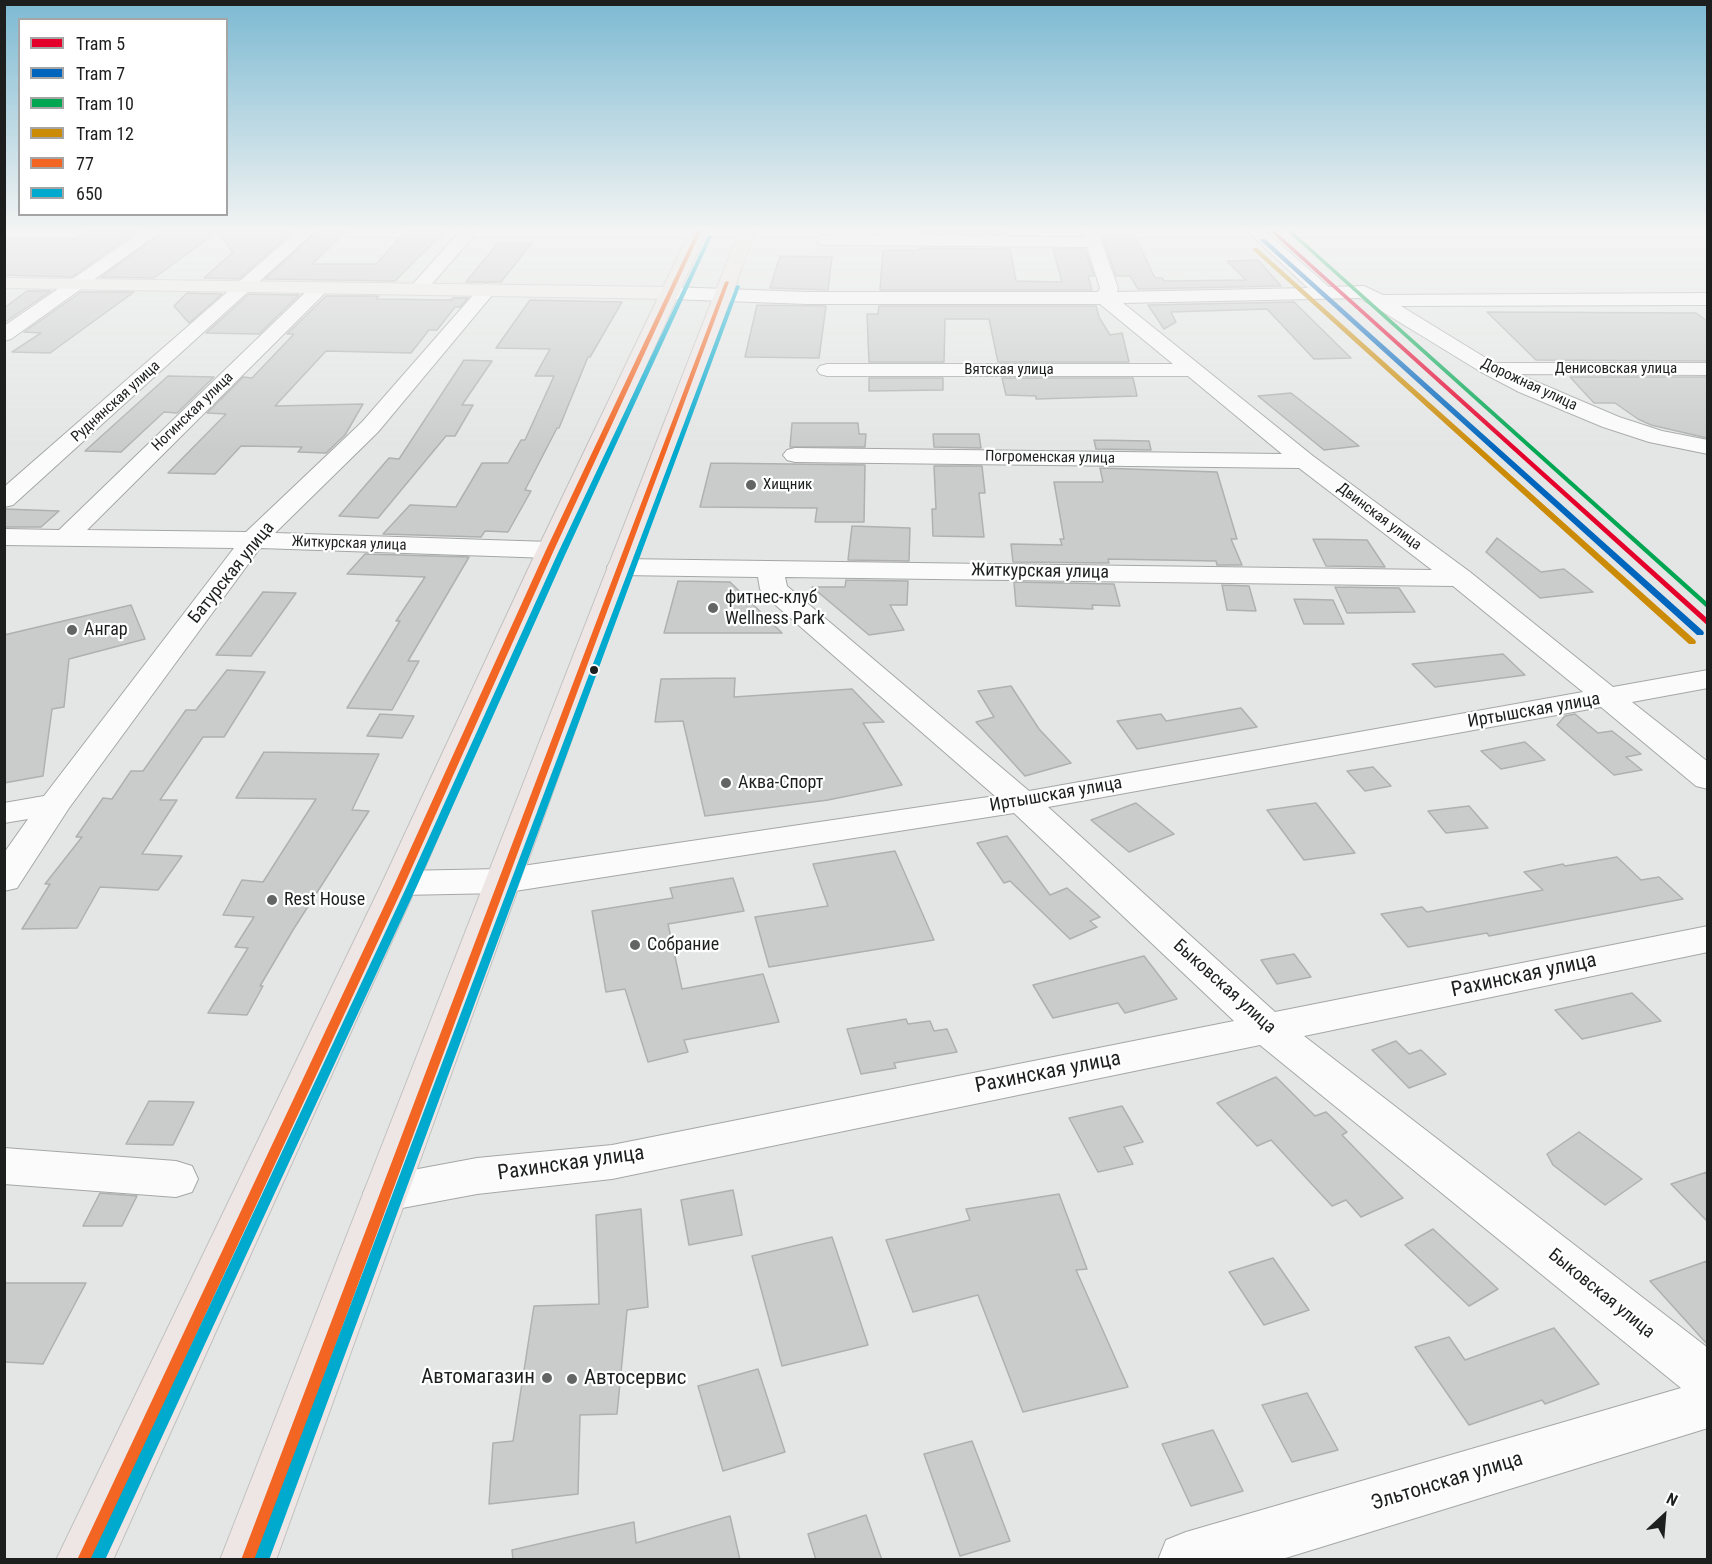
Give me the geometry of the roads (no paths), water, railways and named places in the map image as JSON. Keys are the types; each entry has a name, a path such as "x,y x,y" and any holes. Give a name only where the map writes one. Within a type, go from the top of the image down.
{"highway":[{"path":"84,1560 400,883 550,550 666,304"},
{"path":"248,1560 718,304"}],"street":[{"path":"4,335 48,304"},
{"name":"Руднянская улица","path":"4,500 226,304"},
{"name":"Ногинская улица","path":"67,536 304,304"},
{"name":"Батурская улица","path":"4,880 55,804 253,540 370,427 475,304"},
{"name":"Двинская улица","path":"1112,304 1305,461 1460,578 1707,779"},
{"name":"Дорожная улица","path":"1386,304 1488,368 1537,391 1611,422 1657,437 1707,447"},
{"name":"Денисовская улица","path":"1488,368 1707,369"},
{"name":"Вятская улица","path":"827,370 1191,369"},
{"name":"Погроменская улица","path":"795,455 1305,461"},
{"name":"Житкурская улица","path":"4,537 253,540 550,550"},
{"name":"Житкурская улица","path":"620,567 1460,578"},
{"name":"Быковская улица","path":"770,569 774,589 1022,802 1268,1029 1707,1379"},
{"name":"Иртышская улица","path":"400,883 502,881 1022,802 1707,679"},
{"path":"4,813 55,804"},
{"name":"Рахинская улица","path":"386,1193 477,1176 612,1162 1707,939"},
{"path":"4,1166 176,1179"},
{"name":"Эльтонская улица","path":"1186,1560 1707,1404"}],"tram line":[{"name":"12","path":"1316,304 1692,642"},
{"name":"7","path":"1334,304 1700,633"},
{"name":"5","path":"1353,304 1708,624"},
{"name":"10","path":"1370,304 1708,607"}],"place":[{"name":"Хищник","path":"751,485"},
{"name":"фитнес-клуб Wellness Park","path":"713,608"},
{"name":"Ангар","path":"72,630"},
{"name":"Аква-Спорт","path":"726,783"},
{"name":"Rest House","path":"272,900"},
{"name":"Собрание","path":"635,945"},
{"name":"Автомагазин","path":"547,1378"},
{"name":"Автосервис","path":"572,1379"}]}
